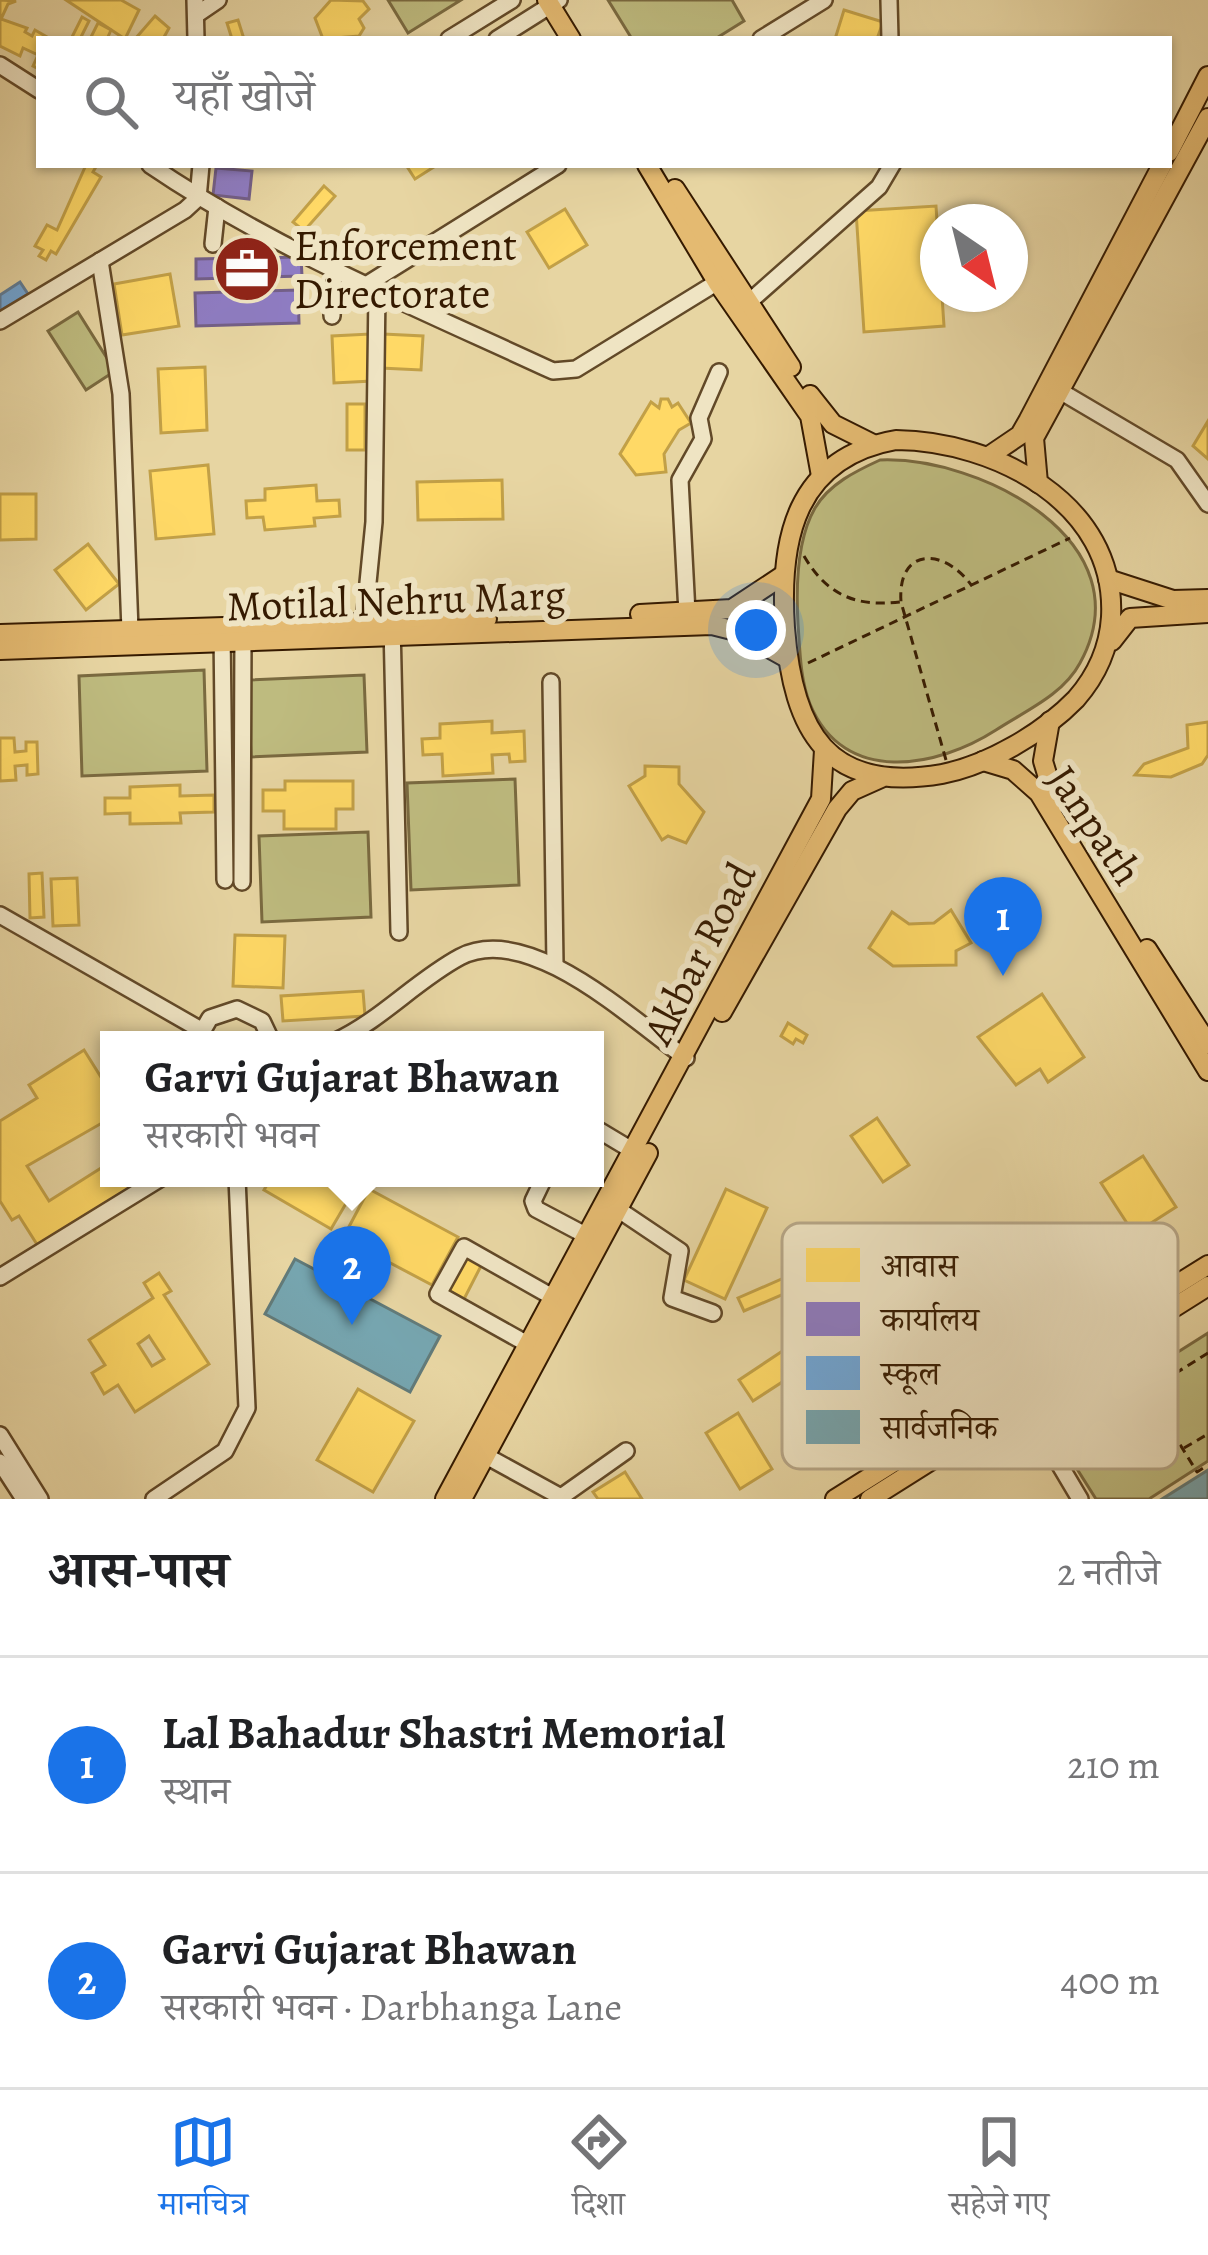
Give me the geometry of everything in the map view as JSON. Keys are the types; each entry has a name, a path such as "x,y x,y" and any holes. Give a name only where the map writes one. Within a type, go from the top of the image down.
{"main road":[{"path":"555,1 570,36"},
{"path":"555,1 579,36"},
{"path":"1172,146 1208,76"},
{"path":"1038,483 1034,438 1208,118"},
{"path":"649,168 810,416 821,476"},
{"path":"662,168 723,278 748,303 820,410 852,438 872,444 920,440 989,456 1038,483 1088,529 1108,579 1112,604 1104,656"},
{"path":"989,456 1020,435 1160,168"},
{"path":"872,444 821,476 797,513 782,576 794,662 788,679 824,750 850,769 881,778 948,772 983,761 1050,721 1084,690 1130,618 1208,613"},
{"name":"Motilal Nehru Marg","path":"0,634 130,630 233,634 687,613 732,609 782,576"},
{"path":"1108,579 1173,600 1208,599"},
{"name":"Motilal Nehru Marg","path":"0,650 364,623 392,628 712,626 740,632 794,662"},
{"name":"Janpath","path":"1050,721 1043,761 1048,788 1208,1044"},
{"name":"Akbar Road","path":"462,1499 530,1346 820,799 824,750"},
{"name":"Janpath","path":"983,761 1013,770 1039,794 1208,1071"},
{"name":"Akbar Road","path":"446,1499 481,1453 619,1210 726,1003 837,809 866,781 881,778"},
{"path":"1178,1284 1208,1265"},
{"path":"1178,1305 1208,1286"},
{"path":"835,1499 883,1469"},
{"path":"870,1499 918,1469"}],"street":[{"path":"195,8 218,0"},
{"path":"453,36 512,0"},
{"path":"765,36 824,0"},
{"path":"889,0 890,36"},
{"path":"502,36 555,1"},
{"path":"0,64 36,88"},
{"path":"154,168 198,198 372,288 565,373 723,278"},
{"path":"198,198 201,168"},
{"path":"372,288 553,168"},
{"path":"748,303 879,187 890,168"},
{"path":"0,321 198,198"},
{"path":"213,244 217,207"},
{"path":"100,261 121,394 130,630"},
{"path":"332,316 334,268"},
{"path":"364,623 374,522 372,288"},
{"path":"687,613 680,480 703,439 699,418 719,372"},
{"path":"1060,391 1178,460 1208,504"},
{"path":"392,628 399,932"},
{"path":"233,634 234,881"},
{"path":"551,682 555,965"},
{"path":"0,915 193,1031"},
{"path":"352,1031 475,951 514,950 555,965 686,1058"},
{"path":"202,1031 210,1018 237,1009 262,1021 267,1031"},
{"path":"604,1133 635,1152"},
{"path":"0,1277 146,1187"},
{"path":"154,1499 225,1451 247,1408 237,1187"},
{"path":"540,1187 533,1201 536,1210 589,1238"},
{"path":"619,1210 680,1251 672,1298 713,1313"},
{"path":"530,1346 438,1294 464,1247 556,1299"},
{"path":"0,1435 40,1499"},
{"path":"481,1453 561,1497 626,1451"},
{"path":"0,1462 24,1499"},
{"path":"1063,1469 1081,1499"}],"path":[{"path":"794,662 906,620 1072,537"},
{"path":"802,553 818,579 842,597 871,605 902,602"},
{"path":"948,772 906,620 901,580 910,568 934,556 961,571 973,587"},
{"path":"1178,1372 1208,1353"},
{"path":"1183,1449 1208,1433"},
{"path":"1178,1441 1197,1472 1208,1466"}],"shaded area":[{"path":"388,0 461,0 408,33"},
{"path":"608,0 732,0 744,21 720,36 630,36"},
{"path":"78,312 115,371 86,390 48,331"},
{"path":"880,460 962,473 1004,490 1042,514 1072,544 1091,579 1095,619 1080,663 1064,684 972,743 920,760 868,758 845,748 825,730 810,704 802,675 798,580 809,520 835,485"},
{"path":"204,670 207,771 82,776 79,676"},
{"path":"364,675 367,752 251,757 248,680"},
{"path":"515,779 519,885 411,890 407,783"},
{"path":"368,832 371,917 262,922 259,836"},
{"path":"1208,1333 1208,1461 1149,1499 1096,1499 1077,1469 1178,1469 1178,1352"}],"building: आवास":[{"path":"0,0 16,1 8,4 1,19 27,28 25,32 32,36 35,30 45,36 36,36 36,54 23,48 20,56 0,46"},
{"path":"66,0 121,0 139,10 126,36"},
{"path":"331,0 363,1 369,9 359,19 364,28 359,36 322,36 315,18"},
{"path":"844,10 883,22 878,36 836,36"},
{"path":"155,16 169,28 165,36 138,36"},
{"path":"82,17 89,21 82,36 72,36"},
{"path":"238,20 243,36 231,36 227,23"},
{"path":"98,23 111,30 108,36 92,36"},
{"path":"85,168 95,168 93,172 101,177 56,254 51,251 46,260 39,256 43,250 35,246 47,225 57,230"},
{"path":"408,168 432,168 415,179"},
{"path":"324,186 335,196 304,231 293,222"},
{"path":"920,207 920,312 943,312 944,326 864,332 856,211"},
{"path":"565,209 587,245 549,268 527,232"},
{"path":"170,274 179,326 122,335 114,284"},
{"path":"370,334 372,381 334,383 332,336"},
{"path":"383,334 423,336 421,370 381,368"},
{"path":"205,367 207,430 161,433 158,369"},
{"path":"661,399 668,399 672,407 678,403 691,423 679,430 664,454 666,472 636,475 620,454 651,402 659,408"},
{"path":"347,404 365,404 365,450 347,450"},
{"path":"1208,421 1208,459 1193,446"},
{"path":"208,465 214,534 156,539 150,471"},
{"path":"502,480 503,519 418,520 417,482"},
{"path":"316,485 317,501 339,500 340,516 314,518 315,526 265,530 263,517 247,518 246,501 265,500 265,489"},
{"path":"0,494 36,494 36,539 0,540"},
{"path":"88,544 119,584 86,610 55,570"},
{"path":"492,721 492,733 524,731 525,761 510,762 509,754 492,755 493,773 443,776 442,754 423,755 422,739 440,738 440,724"},
{"path":"1208,722 1208,755 1202,764 1171,777 1135,775 1144,764 1188,748 1187,725"},
{"path":"0,738 14,738 15,752 26,751 26,742 37,742 38,774 27,775 27,765 15,766 16,780 0,781"},
{"path":"645,766 679,767 679,784 704,812 686,843 668,836 662,840 629,786 645,776"},
{"path":"285,781 353,781 353,809 336,809 336,829 284,829 284,811 263,811 263,790 285,790"},
{"path":"180,785 180,796 214,795 214,812 180,813 181,823 130,824 130,813 105,814 105,798 130,798 130,787"},
{"path":"42,873 44,917 30,918 29,874"},
{"path":"77,878 79,925 53,926 51,879"},
{"path":"951,910 971,943 956,951 956,965 893,966 869,948 892,912 909,924 934,923"},
{"path":"235,935 285,936 283,988 233,986"},
{"path":"363,991 365,1016 283,1021 281,996"},
{"path":"1042,994 1084,1057 1048,1082 1040,1069 1016,1085 978,1037"},
{"path":"788,1023 807,1035 803,1043 796,1039 793,1044 781,1036"},
{"path":"84,1050 100,1076 100,1124 27,1166 49,1201 100,1169 100,1187 140,1187 38,1246 19,1216 12,1220 0,1201 0,1121 37,1098 29,1085"},
{"path":"877,1118 909,1165 883,1182 851,1136"},
{"path":"1143,1156 1176,1207 1151,1223 1127,1223 1101,1183"},
{"path":"266,1187 356,1187 331,1229"},
{"path":"369,1189 458,1237 432,1285 343,1238"},
{"path":"726,1189 767,1208 725,1299 684,1280"},
{"path":"465,1252 483,1262 462,1303 443,1294"},
{"path":"159,1273 171,1291 164,1295 209,1364 135,1412 118,1385 104,1394 92,1373 105,1365 89,1340 153,1298 144,1283","holes":["149,1336 164,1359 152,1366 138,1344"]},
{"path":"782,1279 782,1295 744,1311 738,1298"},
{"path":"782,1351 782,1382 753,1401 739,1380"},
{"path":"358,1389 414,1421 373,1492 317,1460"},
{"path":"738,1413 772,1469 740,1489 706,1433"},
{"path":"625,1472 642,1499 598,1499 593,1492"}],"building: कार्यालय":[{"path":"216,168 252,171 249,199 213,195"},
{"path":"301,257 302,276 196,279 196,259"},
{"path":"298,290 299,323 196,326 195,293"}],"building: स्कूल":[{"path":"20,282 28,294 0,311 0,295"}],"building: सार्वजनिक":[{"path":"295,1259 440,1336 410,1392 265,1314"},
{"path":"1208,1470 1208,1499 1162,1499"}],"place":[{"name":"Enforcement Directorate","path":"247,269"},
{"name":"Lal Bahadur Shastri Memorial","path":"1003,976"},
{"name":"Garvi Gujarat Bhawan","path":"352,1325"}]}
